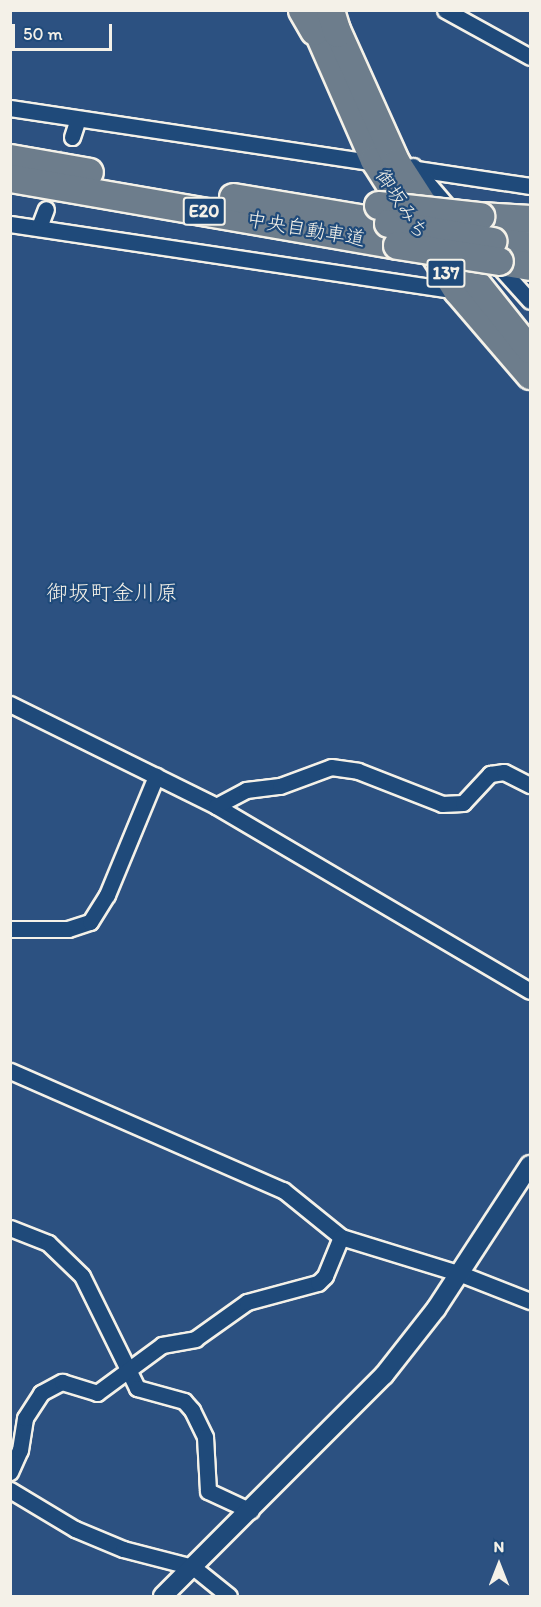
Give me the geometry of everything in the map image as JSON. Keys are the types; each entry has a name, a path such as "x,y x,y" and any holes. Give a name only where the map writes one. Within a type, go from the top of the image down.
{"highway":[{"name":"御坂みち","path":"320,18 457,291 531,376"},
{"name":"中央自動車道","path":"10,158 388,224 496,251 531,266"},
{"name":"御坂みち","path":"394,163 464,267 531,350"},
{"name":"中央自動車道","path":"10,178 388,224"},
{"path":"388,224 480,216 531,219"},
{"name":"中央自動車道","path":"496,251 531,246"}],"street":[{"path":"445,10 531,57"},
{"path":"10,108 394,163 531,186"},
{"path":"72,137 78,119"},
{"path":"394,163 531,301"},
{"path":"39,227 46,210"},
{"path":"10,224 457,291"},
{"path":"10,704 216,806 531,991"},
{"path":"216,806 246,790 280,786 332,767 358,771 442,804 462,803 490,774 504,772 531,785"},
{"path":"10,929 68,929 90,922 107,895 156,776"},
{"path":"10,1071 284,1190 341,1237 460,1274 531,1301"},
{"path":"163,1596 384,1375 460,1274 531,1165"},
{"path":"10,1228 48,1243 82,1276 137,1388 184,1401 192,1410 205,1437 208,1491 250,1511"},
{"path":"10,1472 20,1450 25,1418 41,1393 62,1382 97,1393 162,1345 195,1339 247,1302 318,1283 325,1276 341,1237"},
{"path":"10,1490 75,1529 113,1545 193,1567 229,1596"}],"tunnel":[{"path":"46,209 72,137"}],"district":[{"name":"御坂町金川原","path":"112,593"}]}
